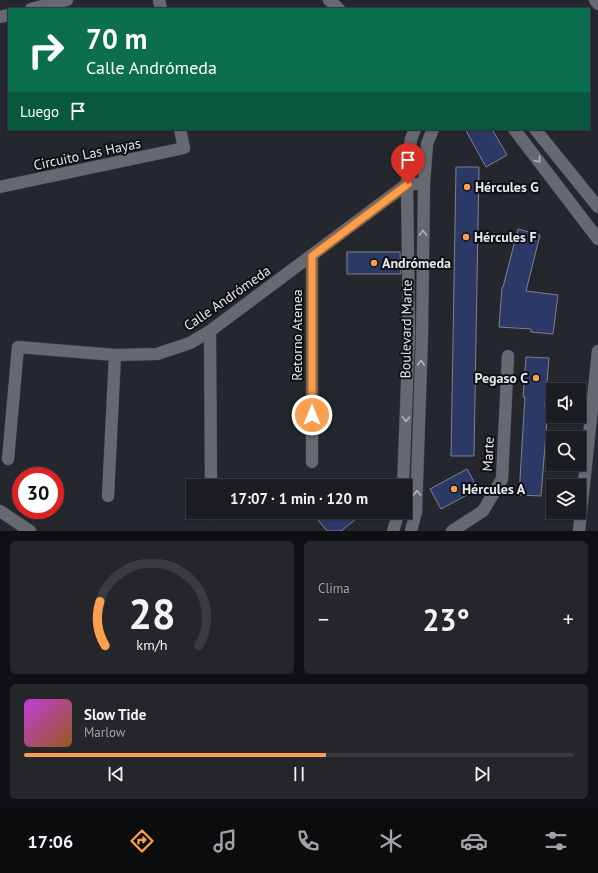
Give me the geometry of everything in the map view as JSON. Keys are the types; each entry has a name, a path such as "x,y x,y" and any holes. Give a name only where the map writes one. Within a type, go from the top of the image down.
{"street":[{"path":"35,8 67,0"},
{"path":"329,0 338,8"},
{"path":"596,0 598,4"},
{"name":"Circuito Las Hayas","path":"0,187 184,148 180,130"},
{"name":"Boulevard Marte","path":"403,479 409,333 408,184 409,155 411,139 415,130"},
{"name":"Boulevard Marte","path":"411,531 416,512 422,336 424,184 427,144 433,130"},
{"path":"515,130 598,239"},
{"path":"536,130 598,208"},
{"path":"408,184 424,184"},
{"name":"Calle Andrómeda","path":"8,459 18,347 115,355 157,354 190,343 210,331 408,184"},
{"name":"Retorno Atenea","path":"312,256 312,462"},
{"path":"210,331 211,479"},
{"path":"579,531 598,351"},
{"path":"108,496 115,355"},
{"name":"Marte","path":"452,531 483,511 502,479 508,356"},
{"path":"0,510 30,531"},
{"path":"394,531 397,519"}],"building":[{"path":"466,130 493,130 507,155 486,167"},
{"path":"456,167 479,167 474,456 451,456"},
{"path":"518,229 540,235 526,291 558,295 553,334 531,332 531,329 499,327 502,287"},
{"name":"Andrómeda","path":"347,252 400,252 401,274 347,274"},
{"path":"526,357 549,358 545,407 547,423 541,496 519,495 525,397 523,397"},
{"name":"Hércules A","path":"467,469 478,489 441,509 430,489"},
{"path":"356,519 341,531 327,531 318,520"}],"place":[{"name":"Hércules G","path":"467,187"},
{"name":"Hércules F","path":"466,237"},
{"name":"Andrómeda","path":"374,263"},
{"name":"Pegaso C","path":"536,378"},
{"name":"Hércules A","path":"454,489"}],"route":[{"path":"312,415 312,256 408,184"}]}
